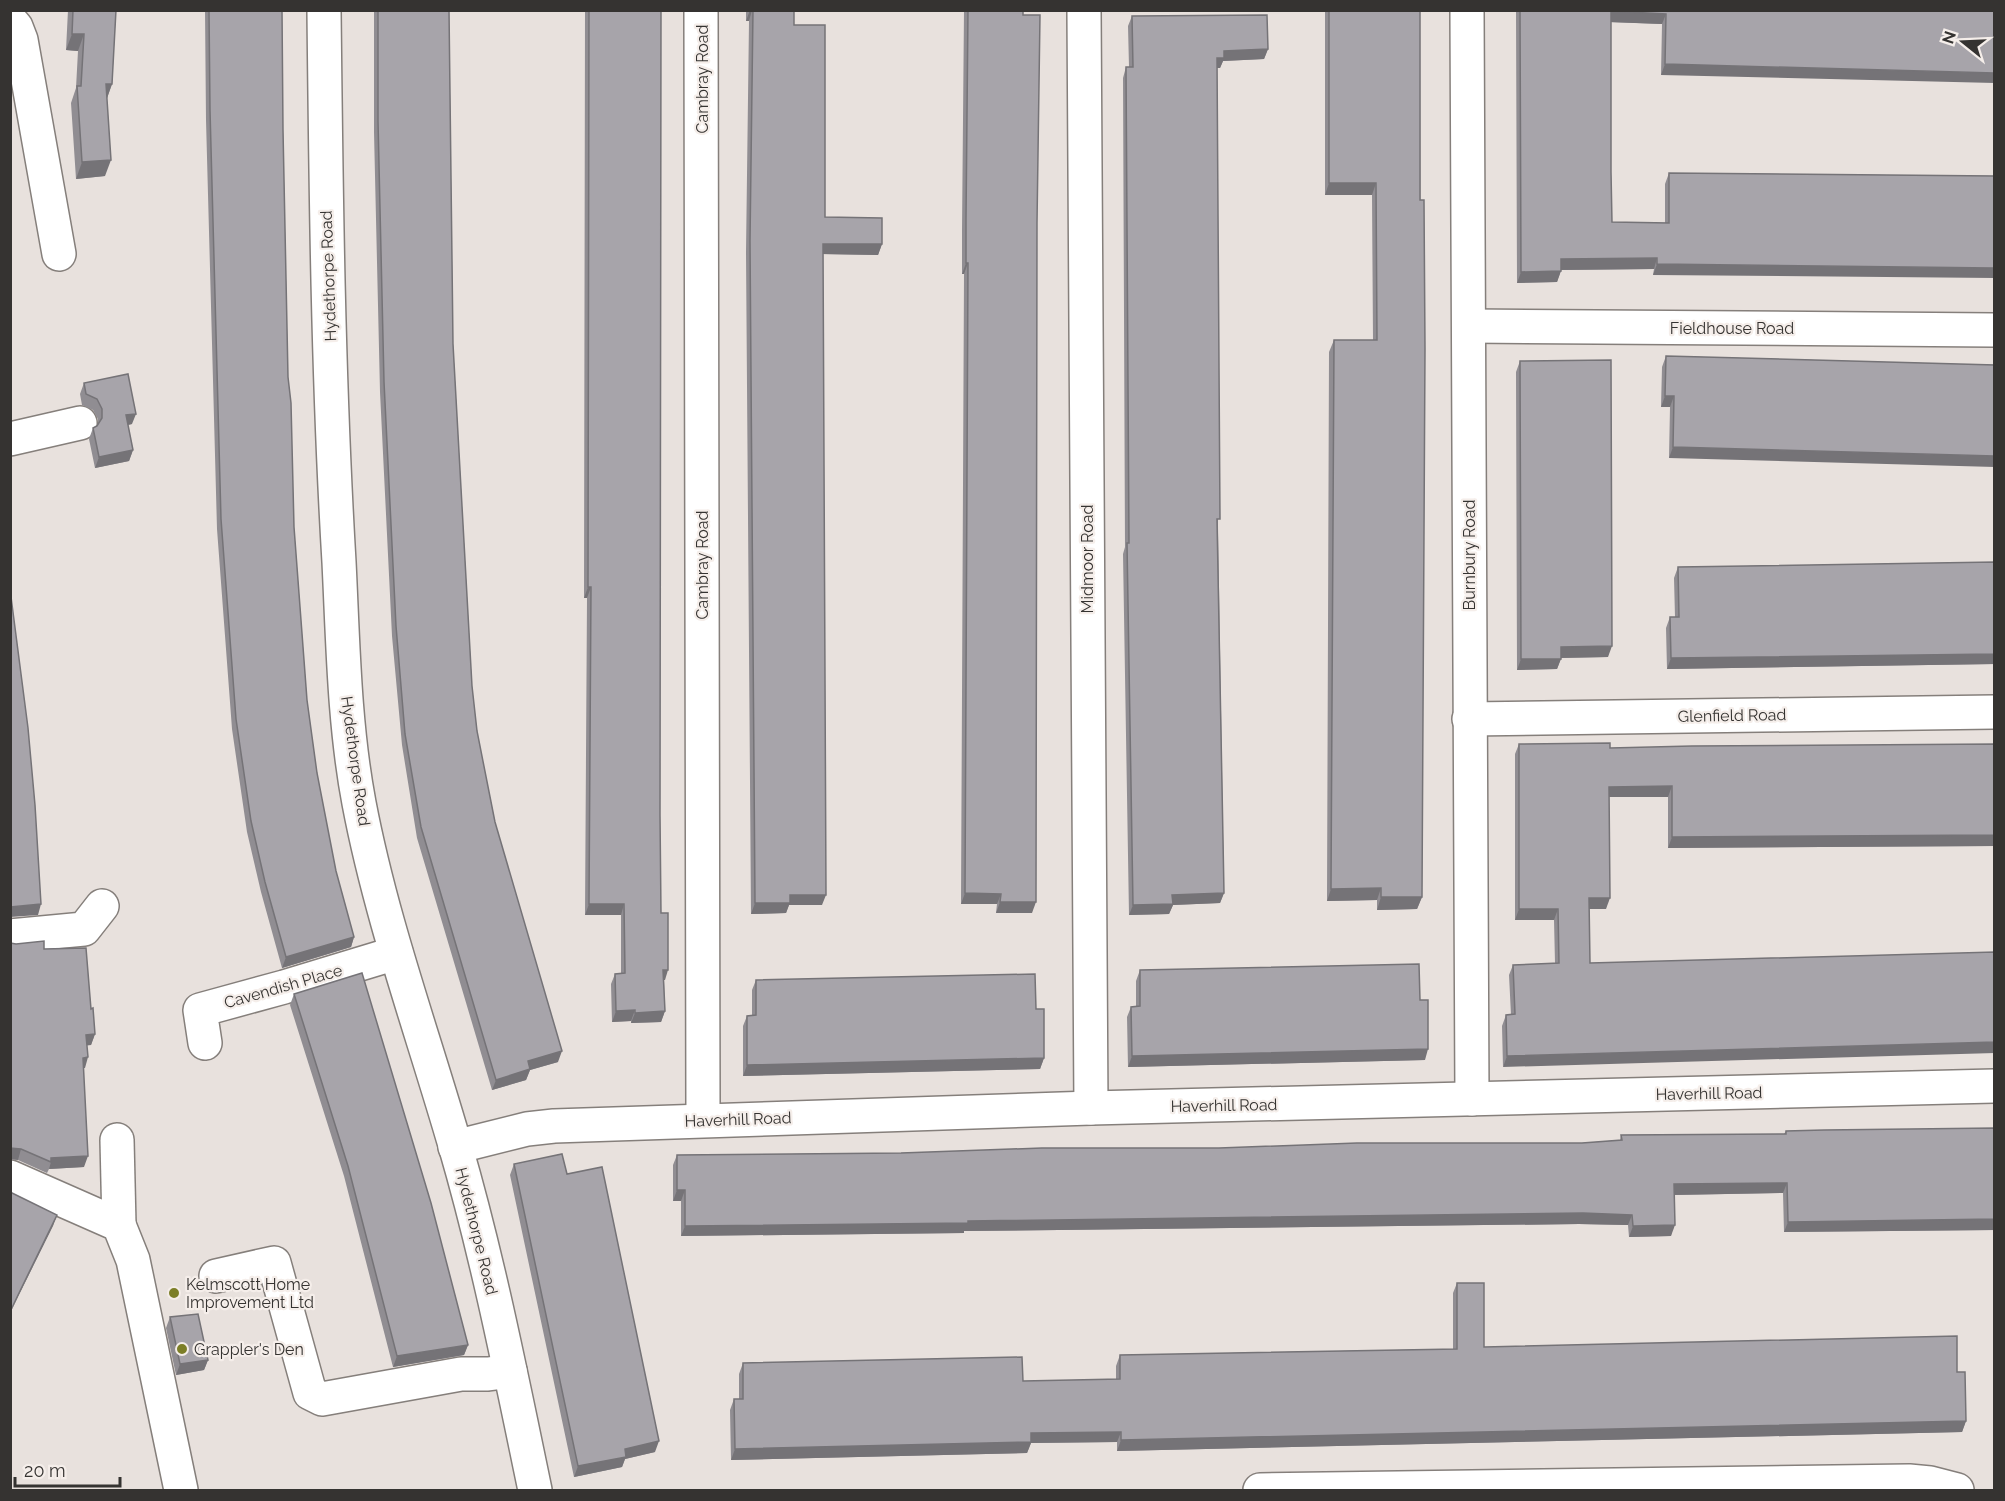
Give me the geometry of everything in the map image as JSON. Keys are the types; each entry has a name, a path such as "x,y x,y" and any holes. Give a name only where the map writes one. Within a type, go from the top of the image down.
{"street":[{"name":"Hydethorpe Road","path":"324,10 334,489 347,701 359,802 370,855 396,953 455,1147 484,1255 535,1491"},
{"name":"Cambray Road","path":"701,10 703,1120"},
{"name":"Midmoor Road","path":"1084,10 1090,1108"},
{"name":"Burnbury Road","path":"1467,10 1472,1099"},
{"path":"10,20 16,27 21,40 59,254"},
{"name":"Fieldhouse Road","path":"1469,326 1995,330"},
{"path":"10,439 81,423"},
{"name":"Glenfield Road","path":"1469,719 1995,712"},
{"path":"10,936 84,929 102,906"},
{"name":"Cavendish Place","path":"205,1043 201,1010 396,953"},
{"name":"Haverhill Road","path":"455,1147 545,1127 703,1120 1090,1108 1995,1086"},
{"path":"117,1140 119,1226 133,1260 182,1491"},
{"path":"10,1177 119,1226"},
{"path":"216,1276 274,1263 310,1393 322,1399 461,1374 510,1371"},
{"path":"1260,1491 1909,1481 1930,1483 1957,1491"}],"building":[{"path":"73,10 116,10 112,84 106,84 111,160 82,162 77,86 81,86 84,34 72,34"},
{"path":"209,10 282,10 288,377 291,403 294,527 307,700 317,773 336,871 354,937 286,957 251,821 236,719 221,519"},
{"path":"378,10 449,10 453,344 472,686 477,731 495,822 562,1051 528,1061 530,1069 496,1080 421,827 405,734 396,626 384,382"},
{"path":"589,10 661,10 660,815 661,913 668,913 668,970 663,970 665,1011 635,1013 635,1010 616,1011 615,974 625,973 624,904 589,904 591,587 588,587"},
{"path":"753,10 794,10 794,25 825,25 825,217 882,218 882,244 823,244 826,895 790,895 790,903 755,903 750,241"},
{"path":"968,10 1023,10 1023,15 1040,15 1037,223 1036,902 1000,902 1001,894 965,893"},
{"path":"1329,10 1420,10 1420,200 1424,200 1425,348 1422,897 1381,897 1381,888 1331,889 1334,340 1377,340 1376,183 1329,183"},
{"path":"1520,10 1995,10 1995,73 1665,64 1666,14 1611,11 1611,172 1612,222 1669,223 1669,173 1995,176 1995,268 1657,264 1657,258 1561,259 1561,271 1521,272"},
{"path":"1267,15 1268,49 1224,51 1224,58 1217,58 1220,519 1217,519 1224,893 1172,895 1173,904 1133,905 1127,543 1129,543 1126,67 1133,67 1132,16"},
{"path":"1666,356 1995,365 1995,456 1673,447 1674,396 1665,396"},
{"path":"1611,360 1612,646 1561,647 1561,659 1521,659 1520,361"},
{"path":"128,374 136,414 126,415 133,450 99,457 93,428 102,418 102,409 97,399 86,394 84,383"},
{"path":"1995,562 1995,654 1671,658 1670,617 1679,617 1678,567"},
{"path":"10,589 28,728 41,904 10,907"},
{"path":"1610,743 1610,748 1995,744 1995,835 1672,837 1672,786 1609,787 1610,898 1589,898 1590,963 1995,952 1995,1042 1507,1056 1506,1015 1515,1014 1513,965 1559,963 1558,909 1519,909 1519,744"},
{"path":"44,941 44,949 86,948 95,1034 86,1035 88,1057 83,1058 88,1156 51,1158 51,1162 21,1149 10,1148 10,943"},
{"path":"1419,964 1420,1000 1428,1000 1428,1049 1132,1056 1131,1007 1140,1006 1140,970"},
{"path":"362,973 431,1203 468,1345 397,1356 348,1166 294,994"},
{"path":"1035,974 1036,1009 1044,1009 1044,1058 747,1065 747,1016 756,1015 756,980"},
{"path":"1995,1128 1995,1219 1788,1222 1787,1183 1674,1184 1675,1225 1633,1226 1632,1215 1583,1213 685,1226 685,1190 677,1190 677,1155 901,1153 1042,1148 1219,1148 1357,1143 1582,1143 1622,1140 1621,1135 1786,1134 1786,1131"},
{"path":"562,1154 567,1174 602,1167 659,1441 625,1449 626,1457 578,1466 514,1164"},
{"path":"10,1192 57,1215 10,1312"},
{"path":"1457,1283 1484,1283 1484,1347 1957,1336 1957,1372 1965,1372 1966,1421 1121,1440 1121,1432 1031,1433 1031,1442 735,1449 734,1399 743,1399 743,1363 1022,1357 1023,1381 1120,1379 1120,1355 1457,1349"},
{"path":"198,1314 208,1360 180,1364 170,1317"}],"place":[{"name":"Kelmscott Home Improvement Ltd","path":"174,1293"},
{"name":"Grappler's Den","path":"182,1349"}]}
